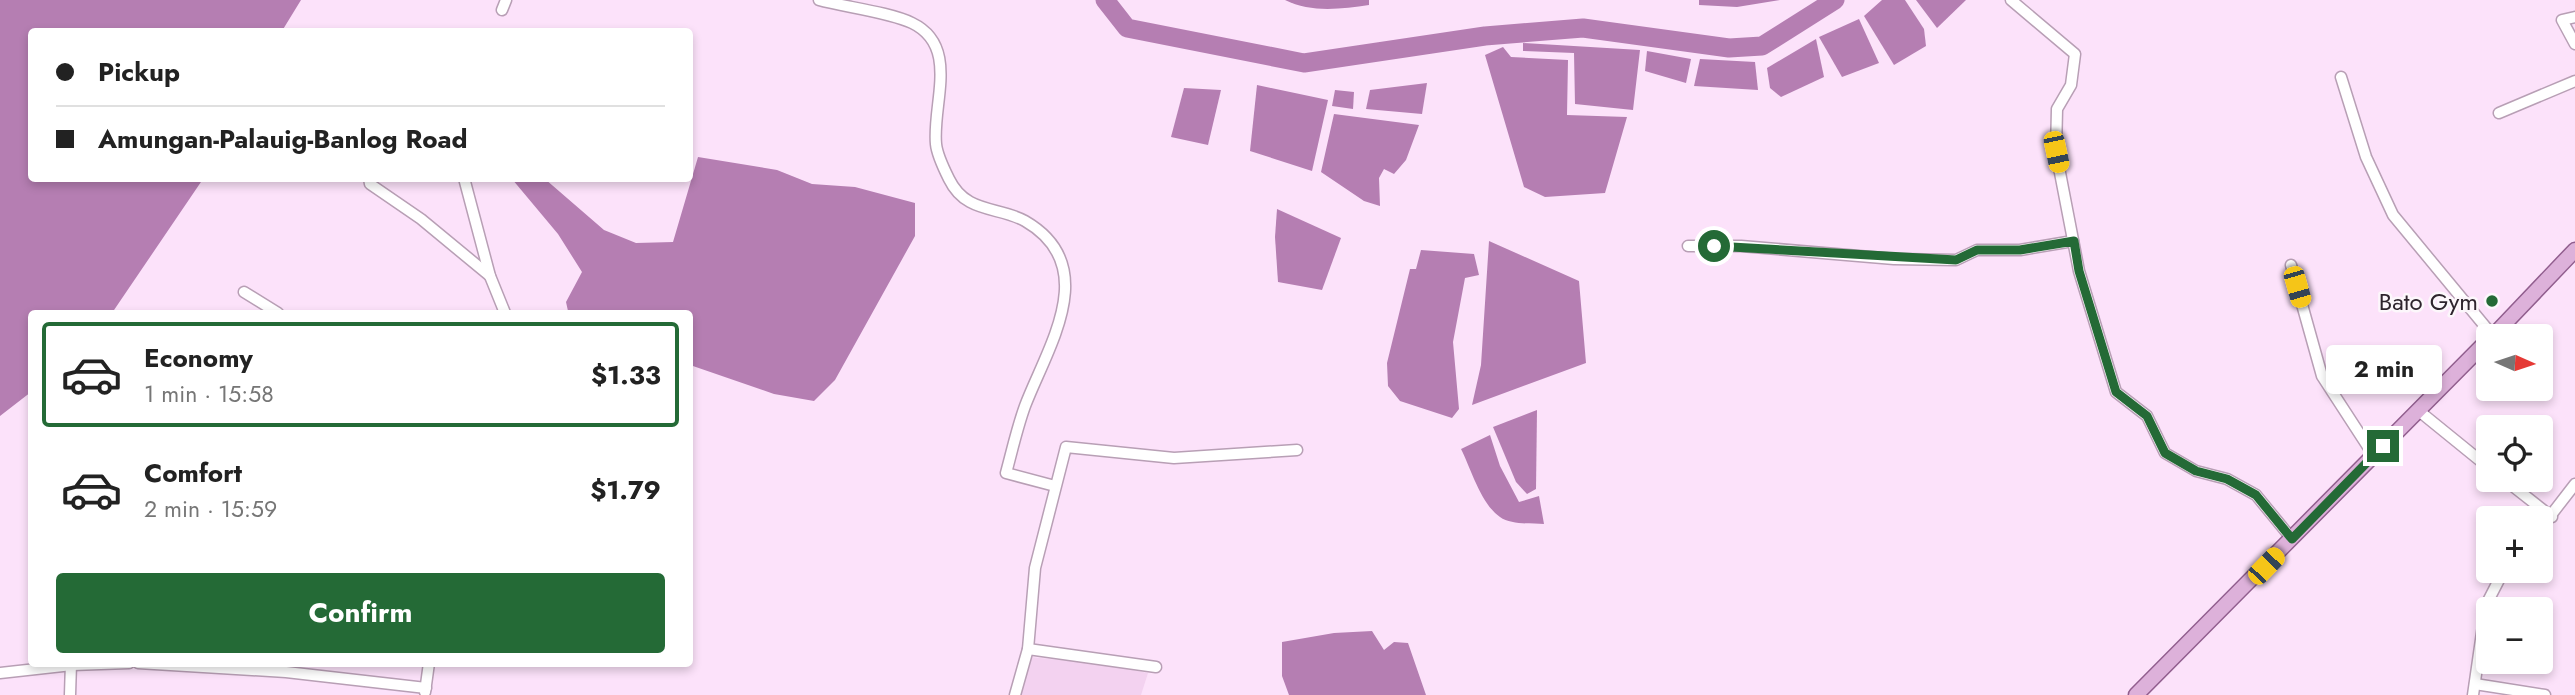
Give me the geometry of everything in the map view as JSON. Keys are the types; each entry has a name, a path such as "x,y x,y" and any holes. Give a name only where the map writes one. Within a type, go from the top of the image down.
{"main road":[{"path":"2504,324 2575,250"},
{"path":"2136,695 2476,353"}],"street":[{"path":"819,0 910,22 929,33 940,62 936,144 950,182 970,203 1024,220 1057,250 1066,299 1055,337 1025,407 1006,473 1055,485"},
{"path":"2011,0 2075,54 2071,85 2057,109 2056,152 2079,271 2116,392 2147,416 2165,453 2196,471 2227,479 2256,495 2292,539"},
{"path":"2575,17 2562,20 2575,44"},
{"path":"2341,77 2366,157 2393,215 2483,324"},
{"path":"2499,113 2575,81"},
{"path":"370,182 422,219 490,276"},
{"path":"465,182 490,276 504,310"},
{"path":"1688,246 1741,246 1894,259 1956,260 1977,250 2020,250 2074,241"},
{"path":"2291,265 2322,376 2374,456"},
{"path":"244,292 273,310"},
{"path":"2419,411 2476,457"},
{"path":"1015,695 1028,649 1035,568 1066,447 1174,458 1297,450"},
{"path":"2553,516 2575,484"},
{"path":"2520,492 2538,506"},
{"path":"2497,583 2486,605 2474,690 2545,695"},
{"path":"1028,649 1156,667"},
{"path":"0,673 47,667"},
{"path":"71,667 71,695"},
{"path":"204,667 286,672 425,692 428,667"}],"shaded area":[{"path":"0,0 301,0 284,28 28,28 28,182 201,182 114,310 28,310 28,394 0,416"},
{"path":"1285,0 1369,0 1369,5 1337,9 1316,8"},
{"path":"1699,0 1780,0 1737,7 1699,5"},
{"path":"1882,0 1905,0 1924,29 1926,46 1894,65 1864,16"},
{"path":"1916,0 1966,0 1937,28"},
{"path":"1859,19 1879,63 1842,77 1819,37"},
{"path":"1816,39 1824,77 1781,97 1770,88 1767,68"},
{"path":"1523,43 1640,50 1633,110 1575,104 1574,53 1523,51"},
{"path":"1503,47 1511,57 1568,60 1567,115 1627,117 1605,193 1545,197 1524,187 1485,55"},
{"path":"1647,51 1691,59 1686,83 1645,71"},
{"path":"1700,59 1755,62 1758,90 1694,86"},
{"path":"1427,83 1422,114 1366,109 1370,90"},
{"path":"1257,85 1328,100 1312,171 1250,151"},
{"path":"1184,88 1221,90 1208,145 1171,137"},
{"path":"1335,90 1354,92 1353,109 1332,106"},
{"path":"1334,114 1419,125 1406,160 1394,174 1384,169 1379,178 1380,206 1364,201 1321,172"},
{"path":"698,157 777,170 812,184 855,187 915,203 915,236 835,380 814,401 774,394 693,366 693,310 568,310 566,302 582,272 558,234 515,182 548,182 604,230 636,243 673,242 691,182 693,182"},
{"path":"1277,209 1341,238 1322,290 1278,282 1275,237"},
{"path":"1489,241 1579,281 1586,363 1472,405 1481,365"},
{"path":"1421,250 1474,254 1479,275 1465,278 1453,342 1459,409 1452,418 1400,401 1388,386 1387,363 1410,269 1416,269"},
{"path":"1537,410 1536,489 1527,494 1516,482 1493,427"},
{"path":"1490,435 1500,466 1519,502 1539,496 1544,524 1505,520 1487,504 1461,449"},
{"path":"1372,631 1384,650 1394,642 1408,643 1426,695 1289,695 1282,676 1282,642 1334,633"},
{"path":"1030,657 1102,664 1148,673 1141,695 1020,695"}],"waterway":[{"path":"1105,0 1127,28 1304,63 1485,36 1583,28 1729,48 1762,46 1835,0"}],"place":[{"name":"Bato Gym","path":"2492,301"}],"route":[{"path":"1714,246 1894,259 1956,260 1977,250 2020,250 2074,241 2079,271 2116,392 2147,416 2165,453 2196,471 2227,479 2256,495 2292,539 2383,446"}]}
